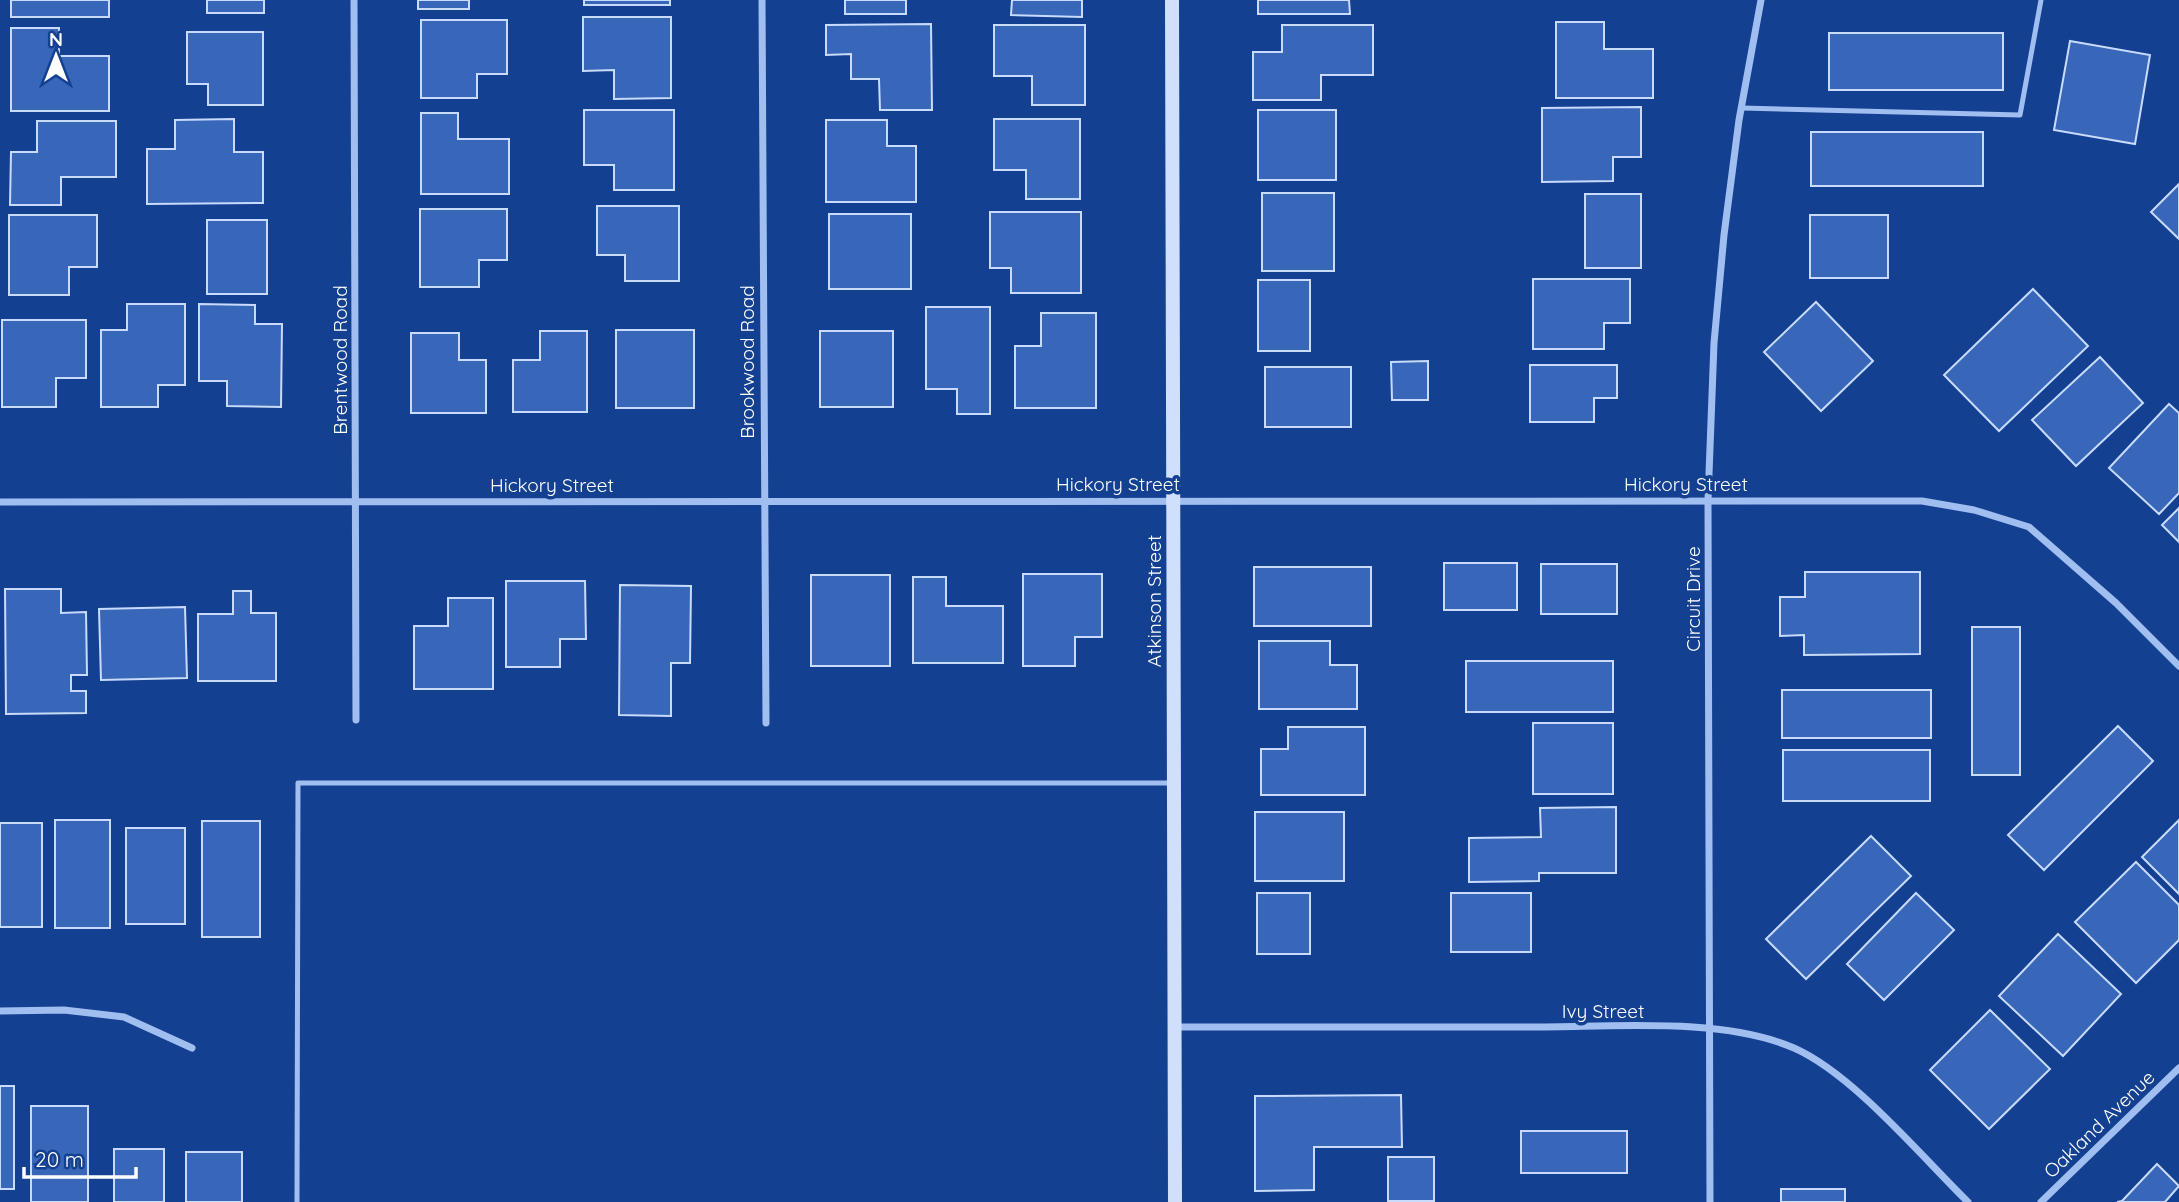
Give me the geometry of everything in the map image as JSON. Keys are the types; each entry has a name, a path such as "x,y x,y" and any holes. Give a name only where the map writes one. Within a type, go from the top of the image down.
{"street":[{"name":"Brentwood Road","path":"354,0 356,720"},
{"name":"Brookwood Road","path":"762,0 766,723"},
{"name":"Atkinson Street","path":"1172,0 1175,1202"},
{"name":"Circuit Drive","path":"1710,1202 1708,500 1714,342 1724,235 1761,0"},
{"name":"Hickory Street","path":"0,502 1922,500 1974,510 2029,527 2116,603 2179,666"},
{"path":"0,1011 64,1010 124,1017 192,1048"},
{"name":"Ivy Street","path":"1175,1027 1670,1027 1710,1030 1793,1048 1822,1062 1849,1084 1968,1202"},
{"name":"Oakland Avenue","path":"2041,1202 2179,1068"}],"lane":[{"path":"1742,108 2020,115 2041,0"},
{"path":"297,1202 298,783 1174,783"}],"building":[{"path":"11,0 109,0 109,17 11,17"},
{"path":"207,0 264,0 264,13 207,13"},
{"path":"418,0 469,0 469,9 418,9"},
{"path":"584,0 670,0 670,5 584,5"},
{"path":"845,0 906,0 906,14 845,14"},
{"path":"1012,0 1082,0 1082,17 1011,15"},
{"path":"1258,0 1349,0 1350,14 1258,14"},
{"path":"583,17 671,17 671,98 614,99 614,70 583,71"},
{"path":"421,20 507,20 507,74 477,74 477,98 421,98"},
{"path":"1556,22 1604,22 1604,49 1653,49 1653,98 1556,98"},
{"path":"931,24 932,110 880,110 879,79 851,79 851,54 826,55 826,25"},
{"path":"994,25 1085,25 1085,105 1032,105 1032,76 994,76"},
{"path":"1282,25 1373,25 1373,75 1321,75 1321,100 1253,100 1253,52 1282,52"},
{"path":"11,28 59,28 59,56 109,56 109,111 11,111"},
{"path":"187,32 263,32 263,105 208,105 208,84 187,84"},
{"path":"1829,33 2003,33 2003,90 1829,90"},
{"path":"2070,41 2150,55 2135,144 2054,130"},
{"path":"1641,107 1641,157 1613,157 1613,181 1542,182 1542,108"},
{"path":"584,110 674,110 674,190 614,190 614,165 584,165"},
{"path":"1258,110 1336,110 1336,180 1258,180"},
{"path":"421,113 458,113 458,139 509,139 509,194 421,194"},
{"path":"234,119 234,152 263,152 263,203 147,204 147,149 175,149 175,120"},
{"path":"994,119 1080,119 1080,199 1026,199 1026,170 994,170"},
{"path":"826,120 887,120 887,146 916,146 916,202 826,202"},
{"path":"37,121 116,121 116,177 61,177 61,205 10,205 11,152 37,152"},
{"path":"1811,132 1983,132 1983,186 1811,186"},
{"path":"2179,184 2179,239 2151,212"},
{"path":"1262,193 1334,193 1334,271 1262,271"},
{"path":"1585,194 1641,194 1641,268 1585,268"},
{"path":"597,206 679,206 679,281 625,281 625,255 597,255"},
{"path":"420,209 507,209 507,260 479,260 479,287 420,287"},
{"path":"990,212 1081,212 1081,293 1011,293 1011,268 990,268"},
{"path":"829,214 911,214 911,289 829,289"},
{"path":"9,215 97,215 97,267 69,267 69,295 9,295"},
{"path":"1810,215 1888,215 1888,278 1810,278"},
{"path":"207,220 267,220 267,294 207,294"},
{"path":"1533,279 1630,279 1630,323 1604,323 1604,349 1533,349"},
{"path":"1258,280 1310,280 1310,351 1258,351"},
{"path":"2033,289 2088,346 1999,431 1944,375"},
{"path":"1816,302 1873,361 1821,411 1764,352"},
{"path":"127,304 185,304 185,385 158,385 158,407 101,407 101,330 127,330"},
{"path":"199,304 255,305 255,324 282,324 281,407 227,406 227,381 199,381"},
{"path":"926,307 990,307 990,414 957,414 957,389 926,389"},
{"path":"1041,313 1096,313 1096,408 1015,408 1015,346 1041,346"},
{"path":"2,320 86,320 86,378 56,378 56,407 2,407"},
{"path":"616,330 694,330 694,408 616,408"},
{"path":"540,331 587,331 587,412 513,412 513,360 540,360"},
{"path":"820,331 893,331 893,407 820,407"},
{"path":"411,333 459,333 459,360 486,360 486,413 411,413"},
{"path":"2100,357 2143,403 2076,466 2032,420"},
{"path":"1428,361 1428,400 1392,400 1391,362"},
{"path":"1530,365 1617,365 1617,398 1594,398 1594,422 1530,422"},
{"path":"1265,367 1351,367 1351,427 1265,427"},
{"path":"2169,404 2179,413 2179,493 2159,514 2109,468"},
{"path":"2179,508 2179,542 2162,525"},
{"path":"1444,563 1517,563 1517,610 1444,610"},
{"path":"1541,564 1617,564 1617,614 1541,614"},
{"path":"1254,567 1371,567 1371,626 1254,626"},
{"path":"1805,572 1920,572 1920,654 1804,655 1804,635 1780,636 1780,597 1805,597"},
{"path":"1023,574 1102,574 1102,637 1075,637 1075,666 1023,666"},
{"path":"811,575 890,575 890,666 811,666"},
{"path":"913,577 946,577 946,606 1003,606 1003,663 913,663"},
{"path":"506,581 585,581 586,639 560,639 560,667 506,667"},
{"path":"620,585 691,586 690,663 671,663 671,716 619,715"},
{"path":"5,589 61,589 61,613 86,612 87,675 71,675 71,691 86,691 86,713 6,714"},
{"path":"233,591 251,591 251,613 276,613 276,681 198,681 198,614 233,614"},
{"path":"448,598 493,598 493,689 414,689 414,626 448,626"},
{"path":"185,607 187,678 101,680 99,609"},
{"path":"1972,627 2020,627 2020,775 1972,775"},
{"path":"1259,641 1330,641 1330,665 1357,665 1357,709 1259,709"},
{"path":"1466,661 1613,661 1613,712 1466,712"},
{"path":"1782,690 1931,690 1931,738 1782,738"},
{"path":"1533,723 1613,723 1613,794 1533,794"},
{"path":"2118,726 2153,761 2044,870 2008,835"},
{"path":"1288,727 1365,727 1365,795 1261,795 1261,749 1288,749"},
{"path":"1783,750 1930,750 1930,801 1783,801"},
{"path":"1616,807 1616,873 1539,873 1539,881 1469,882 1469,838 1541,837 1540,808"},
{"path":"1255,812 1344,812 1344,881 1255,881"},
{"path":"55,820 110,820 110,928 55,928"},
{"path":"2179,820 2179,894 2142,857"},
{"path":"202,821 260,821 260,937 202,937"},
{"path":"0,823 42,823 42,927 0,927"},
{"path":"126,828 185,828 185,924 126,924"},
{"path":"1871,836 1911,876 1806,979 1766,939"},
{"path":"2136,862 2179,905 2179,940 2136,983 2075,922"},
{"path":"1257,893 1310,893 1310,954 1257,954"},
{"path":"1451,893 1531,893 1531,952 1451,952"},
{"path":"1916,893 1954,930 1884,1000 1847,964"},
{"path":"2058,934 2121,994 2063,1056 1999,996"},
{"path":"1990,1010 2050,1069 1989,1129 1930,1070"},
{"path":"0,1086 14,1086 14,1189 0,1189"},
{"path":"1401,1095 1402,1147 1314,1147 1314,1190 1255,1191 1255,1096"},
{"path":"31,1106 88,1106 88,1202 31,1202"},
{"path":"1521,1131 1627,1131 1627,1173 1521,1173"},
{"path":"114,1149 164,1149 164,1202 114,1202"},
{"path":"186,1152 242,1152 242,1202 186,1202"},
{"path":"1388,1157 1434,1157 1434,1201 1388,1201"},
{"path":"2157,1164 2179,1186 2165,1202 2117,1202 2122,1201"},
{"path":"1781,1189 1845,1189 1845,1202 1781,1202"}]}
